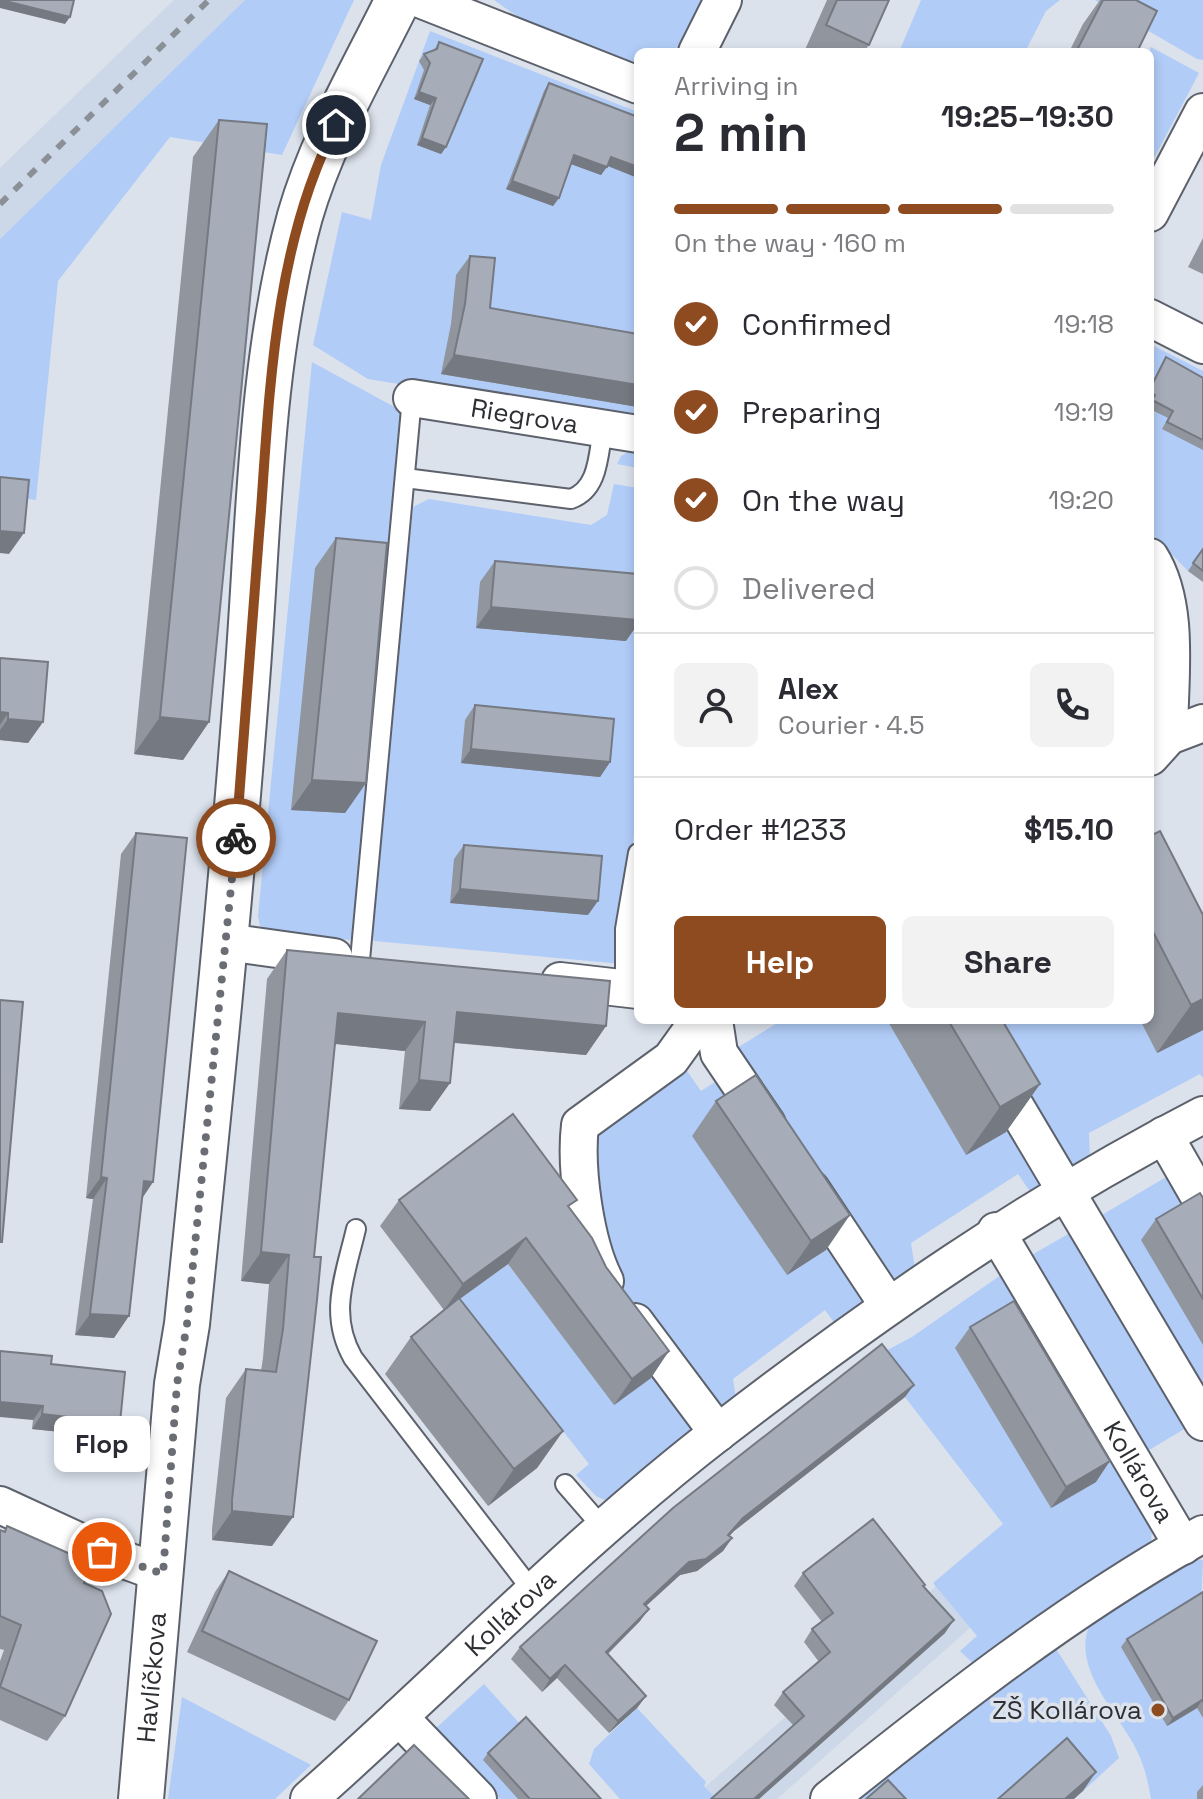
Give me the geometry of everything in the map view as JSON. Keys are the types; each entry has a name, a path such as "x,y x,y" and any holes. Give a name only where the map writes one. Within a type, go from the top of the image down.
{"street":[{"name":"Havlíčkova","path":"141,1799 149,1685 163,1574 177,1384 187,1324 226,942 269,397 286,277 301,215 324,148 398,0"},
{"path":"422,0 634,83"},
{"path":"699,48 723,0"},
{"path":"1154,205 1203,112"},
{"path":"1154,320 1203,345"},
{"name":"Riegrova","path":"412,398 634,433"},
{"path":"1154,565 1163,584 1167,609 1160,747"},
{"path":"1160,747 1203,723"},
{"path":"226,942 376,962"},
{"path":"531,978 631,988"},
{"path":"696,1024 671,1059 580,1125 577,1148 592,1253 597,1266 718,1433"},
{"path":"715,1024 719,1053 888,1305"},
{"path":"966,1024 1202,1420"},
{"name":"Kollárova","path":"309,1799 604,1529 718,1433 888,1305 996,1231 1066,1189 1203,1115"},
{"path":"1164,1135 1203,1203"},
{"name":"Kollárova","path":"829,1799 960,1695 1078,1612 1193,1540 1132,1460 996,1231"},
{"path":"0,1505 102,1552 163,1574"},
{"path":"399,1717 478,1799"}],"lane":[{"path":"376,962 412,398"},
{"path":"405,478 571,499 584,495 592,485 603,429"},
{"path":"631,988 625,929 634,876"},
{"path":"356,1229 341,1295 338,1321 342,1339 353,1358 534,1593"},
{"path":"565,1484 604,1529"}],"shaded area":[{"path":"174,0 245,0 0,239 0,168"},
{"path":"245,0 354,0 282,155 170,137 58,281 36,500 0,495 0,239"},
{"path":"494,0 706,0 696,21 676,48 634,48 634,69 545,31"},
{"path":"921,0 1060,0 1046,11 1027,48 901,48"},
{"path":"1095,0 1203,0 1203,60 1197,59"},
{"path":"430,31 634,110 634,422 368,379 313,345 342,212 371,220 381,165"},
{"path":"1154,49 1199,73 1154,158"},
{"path":"1154,346 1203,371 1203,581 1188,571 1154,536"},
{"path":"312,362 398,409 402,415 354,932 350,940 269,932 260,926 258,916"},
{"path":"634,449 634,467 617,464 621,456"},
{"path":"614,484 634,487 634,834 622,964 374,941 371,931 413,507 429,499 591,525 607,515"},
{"path":"1203,987 1203,1078 1200,1074 1089,1133 1090,1158 1071,1168 977,1024 1154,1024 1154,1018"},
{"path":"776,1024 961,1024 1043,1185 1031,1193 1018,1174 911,1243 915,1269 895,1284 729,1053"},
{"path":"685,1068 701,1091 726,1075 871,1299 838,1328 825,1310 733,1379 737,1405 719,1412 620,1287 586,1142"},
{"path":"1173,1173 1203,1224 1203,1400 1095,1219"},
{"path":"1075,1230 1191,1425 1139,1456 1023,1260"},
{"path":"508,1264 614,1404 656,1374 696,1434 616,1499 607,1501 596,1496 576,1475 589,1464 459,1299"},
{"path":"1005,1272 1152,1525 1151,1547 976,1666 960,1651 977,1636 933,1583 1003,1524 874,1357 912,1337"},
{"name":"ZŠ Kollárova","path":"1191,1559 1203,1560 1197,1708 1203,1718 1203,1792 1197,1792 1197,1799 1151,1799 1137,1751 1091,1672 1086,1656 1086,1640 1090,1624"},
{"path":"936,1586 971,1627 777,1799 716,1799 705,1787"},
{"path":"1055,1647 1111,1736 1119,1758 1083,1791 1007,1799 855,1799"},
{"path":"484,1684 521,1725 518,1799 500,1799 435,1729"},
{"path":"182,1697 311,1765 275,1799 168,1799"},
{"path":"637,1708 706,1782 704,1786 716,1799 620,1799 589,1764 594,1749"}],"building":[{"path":"1,0 74,0 70,17"},
{"path":"837,0 889,0 869,45 826,25"},
{"path":"1103,0 1136,0 1157,11 1139,48 1078,48"},
{"path":"439,42 483,59 446,147 422,138 436,98 419,92 430,63 424,54 437,49"},
{"path":"549,83 634,115 634,166 611,157 607,167 574,155 559,198 512,181"},
{"path":"219,120 267,124 209,722 160,717"},
{"path":"470,256 495,258 490,308 634,333 634,384 454,355 465,304"},
{"path":"1166,357 1203,378 1203,440 1167,422 1173,411 1154,401 1154,381"},
{"path":"0,477 29,480 24,533 0,531"},
{"path":"336,538 387,543 366,783 312,780"},
{"path":"1203,549 1203,571 1193,563"},
{"path":"495,561 634,574 634,620 491,607"},
{"path":"0,658 48,662 43,722 8,719 8,713 0,712"},
{"path":"475,705 614,719 610,762 471,749"},
{"path":"1160,831 1203,915 1203,999 1191,1005 1154,934 1154,834"},
{"path":"136,833 187,838 153,1182 144,1181 129,1316 90,1314 107,1178 101,1177"},
{"path":"464,845 602,856 598,901 460,889"},
{"path":"287,950 610,981 606,1026 457,1012 450,1083 419,1080 425,1022 338,1013 314,1257 321,1257 293,1517 232,1511 246,1369 276,1372 283,1329 289,1255 261,1252"},
{"path":"0,1000 23,1002 2,1242 0,1242"},
{"path":"950,1024 1004,1024 1040,1084 1000,1107"},
{"path":"756,1075 850,1215 811,1241 716,1101"},
{"path":"513,1114 577,1200 568,1206 592,1238 606,1267 669,1351 632,1379 526,1238 463,1284 399,1200"},
{"path":"1200,1193 1203,1198 1203,1299 1156,1219"},
{"path":"459,1298 563,1431 514,1469 411,1337"},
{"path":"1014,1301 1110,1461 1066,1487 970,1327"},
{"path":"882,1344 914,1385 743,1518 728,1535 732,1538 706,1559 689,1562 644,1604 649,1609 606,1652 646,1696 618,1721 565,1665 550,1679 520,1647 673,1508"},
{"path":"0,1351 52,1356 51,1364 125,1372 120,1423 42,1414 43,1406 0,1402"},
{"path":"873,1519 923,1586 954,1620 754,1799 711,1799 804,1716 783,1692 830,1652 812,1629 833,1613 803,1573"},
{"path":"7,1526 93,1564 84,1583 102,1591 111,1614 65,1716 0,1687 21,1625 0,1616 0,1530 5,1532"},
{"path":"229,1571 377,1641 349,1700 202,1631"},
{"name":"ZŠ Kollárova","path":"1203,1592 1203,1702 1173,1718 1127,1639"},
{"path":"526,1717 601,1799 530,1799 488,1753"},
{"path":"1067,1738 1096,1772 1065,1799 998,1799"},
{"path":"414,1745 469,1799 358,1799"},
{"path":"888,1780 906,1799 866,1799"}],"railway":[{"path":"0,204 209,0"}],"way so far":[{"path":"102,1552 163,1574 177,1384 187,1324 236,838"}],"place":[{"name":"Flop","path":"102,1552"},
{"name":"ZŠ Kollárova","path":"1158,1710"}],"route":[{"path":"236,838 269,397 286,277 301,215 324,148 336,125"}]}
